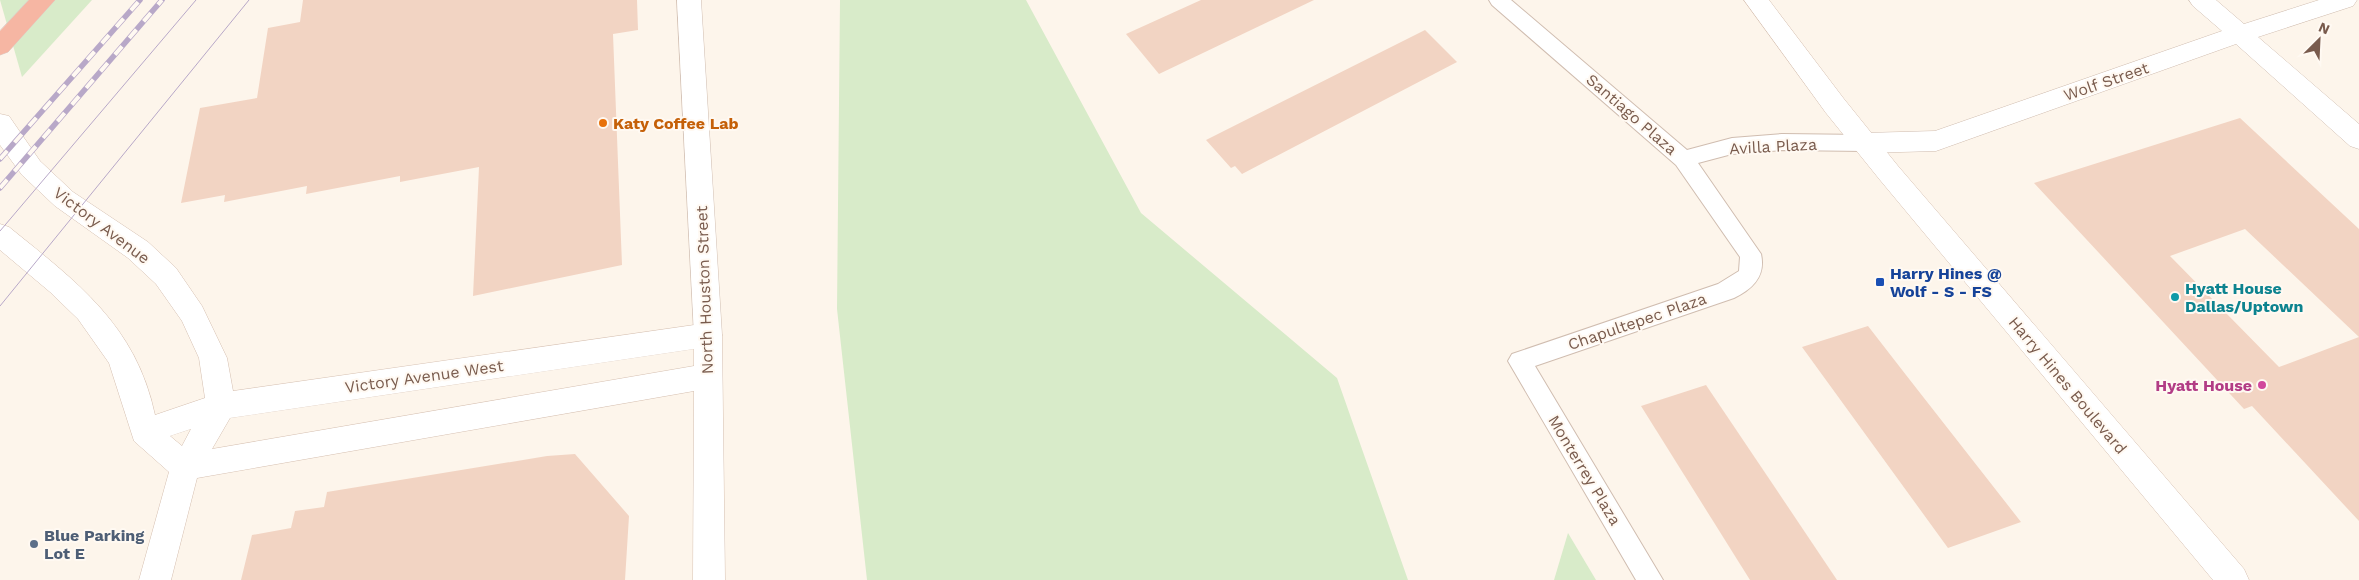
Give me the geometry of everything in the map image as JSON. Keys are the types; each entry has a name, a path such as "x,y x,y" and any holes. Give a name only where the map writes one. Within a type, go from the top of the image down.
{"highway":[{"path":"0,46 44,0"}],"main road":[{"name":"North Houston Street","path":"689,0 708,335 709,580"},
{"name":"Harry Hines Boulevard","path":"1756,0 1865,143 2233,580"},
{"path":"2200,0 2359,139"},
{"name":"Wolf Street","path":"1865,143 1936,141 2240,34 2345,0"},
{"name":"Victory Avenue","path":"0,124 31,168 64,199 138,250 166,276 192,314 213,358 221,406"},
{"path":"0,235 60,284 88,311 120,358 139,408 144,432 185,467"},
{"name":"Victory Avenue West","path":"144,432 221,406 708,335"},
{"path":"185,467 708,376"},
{"path":"155,580 185,467 221,406"}],"lane":[{"name":"Santiago Plaza","path":"1498,0 1661,138 1683,160 1750,254 1753,263 1751,274"},
{"name":"Avilla Plaza","path":"1683,160 1732,146 1782,142 1865,143"},
{"name":"Chapultepec Plaza","path":"1520,361 1726,291 1742,284 1751,274"},
{"name":"Monterrey Plaza","path":"1520,361 1650,580"}],"green space":[{"path":"0,0 92,0 22,77"},
{"path":"840,0 1026,0 1141,213 1337,378 1408,580 867,580 837,309"},
{"path":"1568,533 1596,580 1554,580"}],"building":[{"path":"303,0 637,0 638,30 613,34 622,265 473,296 479,167 400,182 400,176 306,194 307,186 224,202 225,195 181,203 200,108 257,98 268,28 300,22"},
{"path":"1201,0 1314,0 1159,74 1126,34"},
{"path":"1425,30 1457,62 1242,174 1235,166 1231,168 1206,140"},
{"name":"Hyatt House Dallas/Uptown","path":"2240,118 2359,229 2359,337 2359,521 2252,406 2244,409 2034,183","holes":["2245,229 2359,337 2279,367 2170,256"]},
{"path":"1868,326 2021,522 1948,548 1802,347"},
{"path":"1706,385 1837,580 1750,580 1641,406"},
{"path":"575,454 629,516 625,580 241,580 252,535 291,528 295,511 324,507 327,492 547,456"}],"tram line":[{"path":"0,231 196,0"},
{"path":"0,306 249,0"}],"railway":[{"path":"0,159 140,0"},
{"path":"0,188 162,0"}],"place":[{"name":"Katy Coffee Lab","path":"603,123"},
{"name":"Harry Hines @ Wolf - S - FS","path":"1880,282"},
{"name":"Hyatt House Dallas/Uptown","path":"2175,297"},
{"name":"Hyatt House","path":"2262,385"},
{"name":"Blue Parking Lot E","path":"34,544"}]}
